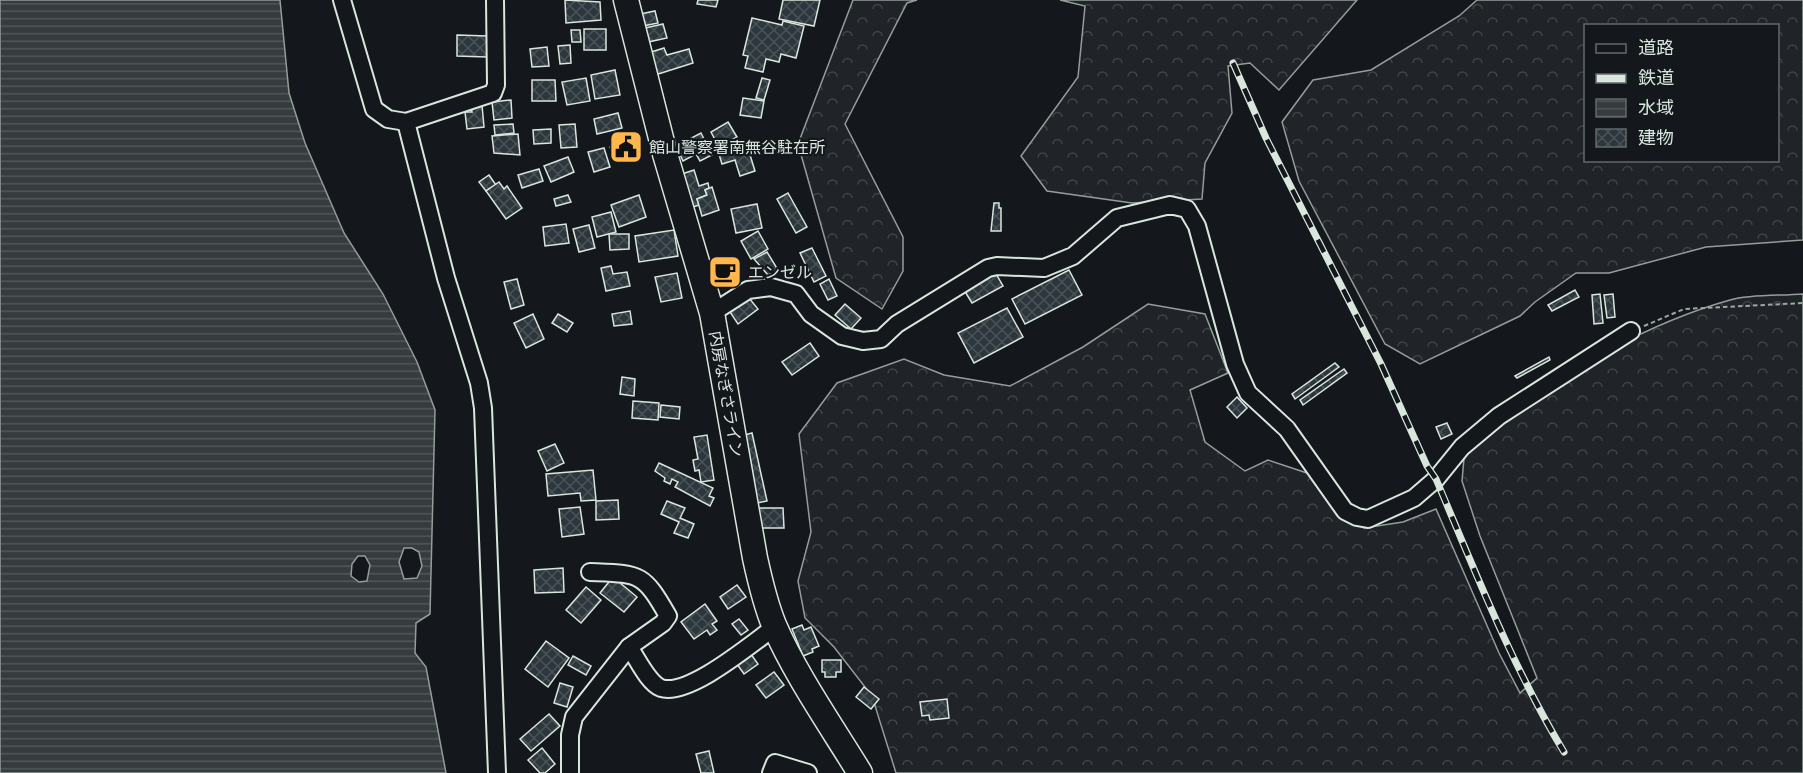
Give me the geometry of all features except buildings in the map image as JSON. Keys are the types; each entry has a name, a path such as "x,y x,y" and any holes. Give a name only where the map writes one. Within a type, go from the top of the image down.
{"highway":[{"name":"内房なぎさライン","path":"626,0 665,154 712,313 754,558 764,598 775,627 860,773"}],"street":[{"path":"342,0 374,109 388,119 406,122 493,93 496,86 495,0"},
{"path":"406,122 468,352 479,383 483,408 497,773"},
{"path":"712,313 748,290 771,287 796,294 812,314 842,336 863,341 880,339 897,324 988,268 997,266 1044,268 1073,256 1117,218 1170,205 1187,208 1197,226 1235,364 1248,393 1287,429 1346,511 1357,517 1368,519 1414,498 1436,479 1462,447 1499,416 1631,331"},
{"path":"570,773 570,735 574,717 629,647 663,623 668,616 650,585 627,573 590,572"},
{"path":"629,647 652,681 660,687 672,688 702,678 775,627"},
{"path":"771,773 776,763 808,773"}],"path":[{"path":"1631,331 1684,309 1803,303"}],"green space":[{"path":"853,0 917,0 907,3 845,124 903,237 903,271 882,309 836,278 798,144"},
{"path":"1060,0 1357,0 1279,90 1250,63 1228,66 1232,113 1205,163 1202,199 1132,203 1047,191 1021,156 1078,77 1085,6"},
{"path":"1477,0 1803,0 1803,240 1706,247 1609,273 1576,273 1535,302 1520,316 1420,364 1385,344 1299,181 1282,122 1313,80 1371,70 1459,16"},
{"path":"1803,294 1803,773 896,773 872,696 834,647 805,618 798,581 811,532 799,434 837,383 904,359 944,375 1010,386 1083,347 1148,304 1205,314 1228,373 1190,390 1205,442 1245,471 1268,460 1313,475 1340,513 1364,528 1403,522 1436,509 1499,653 1520,693 1537,678 1480,536 1462,481 1466,436 1561,377 1660,325 1694,311 1739,298"}],"water":[{"path":"0,0 280,0 289,93 305,143 344,233 383,294 417,362 435,410 430,614 416,623 415,653 426,667 446,773 0,773","holes":["404,548 412,548 419,552 422,566 417,578 404,579 399,562","358,556 365,556 370,565 367,581 359,582 351,576 352,564"]}],"railway":[{"path":"1233,63 1266,138 1381,364 1427,466 1436,479 1511,652 1564,752"}],"place":[{"name":"館山警察署南無谷駐在所","path":"626,147"},
{"name":"エンゼル","path":"725,272"}]}
